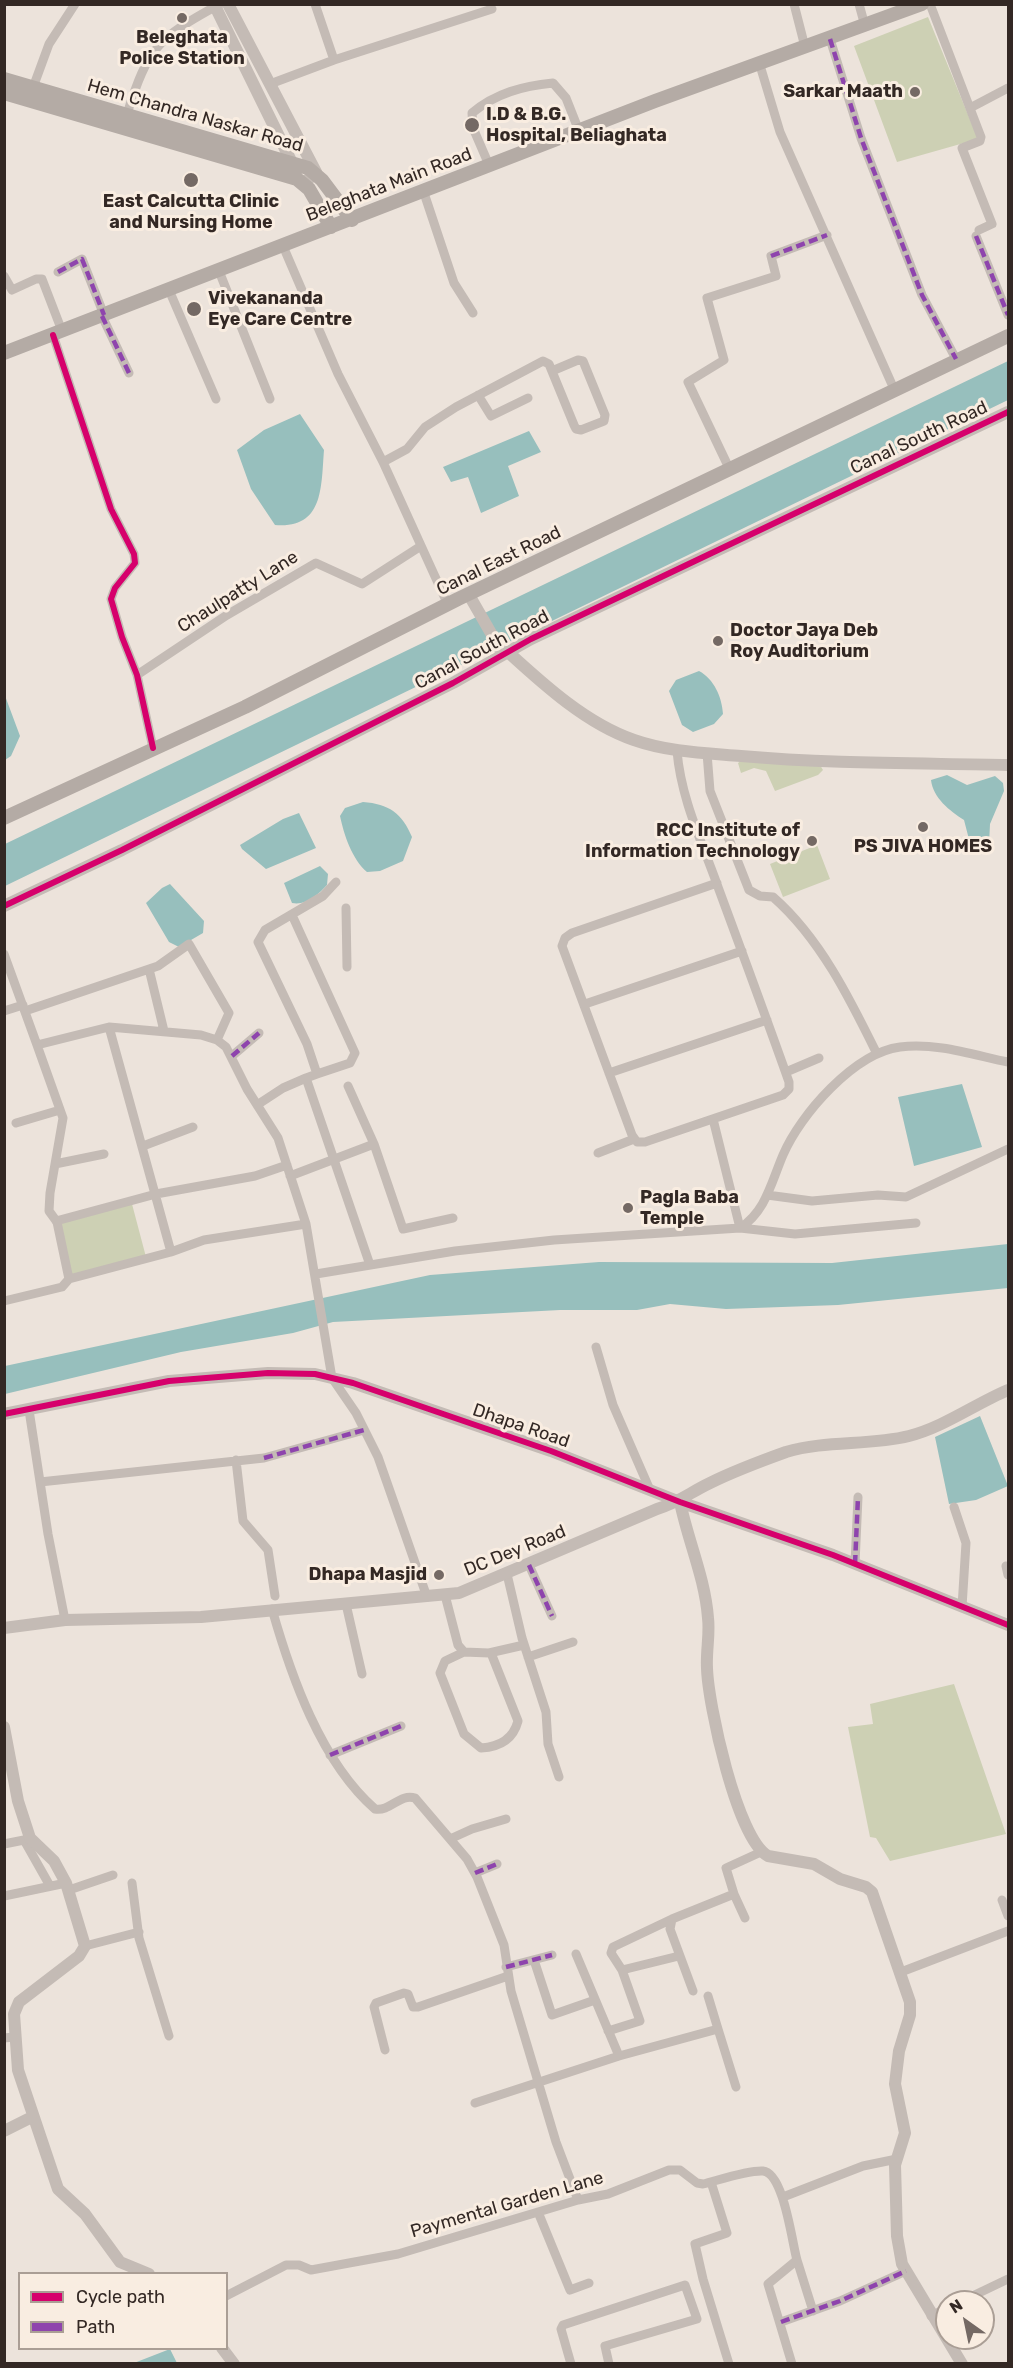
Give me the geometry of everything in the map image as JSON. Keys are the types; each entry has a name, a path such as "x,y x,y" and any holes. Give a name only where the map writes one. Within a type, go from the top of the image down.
{"main road":[{"name":"Beleghata Main Road","path":"4,353 759,62 865,26 896,9 921,5"},
{"name":"Hem Chandra Naskar Road","path":"4,79 31,94 300,182 331,227"},
{"name":"Hem Chandra Naskar Road","path":"4,93 31,94 127,114 294,163 316,172 352,220"},
{"name":"Canal East Road","path":"4,818 245,707 448,605 471,599 729,468 816,429 894,389 1008,336"}],"street":[{"path":"31,94 49,44 75,4"},
{"path":"127,114 141,70 156,48 181,27 216,5 294,163 300,182 316,172 228,4"},
{"path":"315,4 334,60"},
{"path":"794,4 805,47"},
{"path":"859,4 865,26"},
{"path":"930,4 981,137 980,141 962,148 992,224 977,233 1008,315"},
{"path":"270,84 334,60 492,9"},
{"path":"830,39 861,138 922,295 956,359"},
{"path":"759,62 780,132 894,389"},
{"path":"489,165 473,128 472,113 485,102 522,86 553,83 566,98 579,131"},
{"path":"970,108 1008,88"},
{"path":"423,190 454,283 473,313"},
{"path":"729,468 688,382 724,360 707,298 776,276 771,256 827,235"},
{"path":"283,246 338,374 383,462 448,605"},
{"path":"58,272 82,259 103,315 129,373"},
{"path":"219,271 270,399"},
{"path":"4,276 12,290 36,279 42,279 111,509 134,554 135,563 115,588 111,598 122,637 137,675 153,748"},
{"path":"169,290 216,399"},
{"path":"383,462 407,449 432,422 478,395 543,362 549,363 552,371 576,429 581,430 604,421 605,415 583,361 578,360 552,371"},
{"path":"478,395 491,416 528,398"},
{"name":"Canal South Road","path":"4,906 123,850 453,683 504,652 1008,412"},
{"name":"Chaulpatty Lane","path":"137,675 227,615 316,563 362,584 421,546"},
{"path":"471,599 504,652 600,723 633,740 677,751 782,759 1008,765"},
{"path":"598,1154 634,1139 645,1142 713,1119 783,1095 789,1089 786,1072 686,803 677,751"},
{"path":"707,753 710,791 749,890 760,896 773,897 820,952 839,981 877,1054"},
{"path":"317,1074 307,1044 258,942 265,930 323,896 336,882"},
{"path":"634,1139 562,946 565,938 572,933 717,883"},
{"path":"346,908 347,967"},
{"path":"257,1105 283,1088 350,1063 356,1053 292,915"},
{"path":"4,1011 24,1008 158,966 189,944 229,1013 217,1040"},
{"path":"585,1004 742,951"},
{"path":"4,954 63,1118 49,1211 56,1221 69,1279"},
{"path":"149,969 164,1032"},
{"path":"609,1073 767,1020"},
{"path":"37,1045 109,1027 201,1035 217,1040 232,1056 247,1089 278,1137 306,1224 319,1290 332,1378 378,1457 426,1597"},
{"path":"109,1027 171,1252"},
{"path":"232,1056 258,1033"},
{"path":"740,1228 762,1209 790,1137 801,1121 837,1081 877,1054 898,1047 921,1046 1008,1062"},
{"path":"786,1072 819,1058"},
{"path":"306,1078 370,1265"},
{"path":"348,1086 374,1144 403,1229 453,1218"},
{"path":"16,1123 60,1110"},
{"path":"713,1119 740,1228"},
{"path":"143,1146 193,1127"},
{"path":"290,1176 333,1157 374,1144"},
{"path":"767,1195 812,1200 878,1195 906,1197 1008,1149"},
{"path":"55,1164 104,1154"},
{"path":"56,1221 156,1194 255,1176 287,1165"},
{"path":"316,1274 455,1251 600,1235 740,1228 795,1234 916,1223"},
{"path":"4,1301 59,1288 69,1279 171,1252 204,1240 306,1224"},
{"path":"596,1347 613,1405 650,1490"},
{"name":"Dhapa Road","path":"4,1414 169,1381 268,1373 315,1374 551,1451 680,1502 855,1564 1008,1625"},
{"name":"DC Dey Road","path":"4,1628 65,1620 201,1617 459,1593 657,1509 680,1502 710,1482 788,1452 819,1445 908,1437 930,1430 1008,1390"},
{"path":"29,1410 65,1620"},
{"path":"40,1482 264,1458 364,1430"},
{"path":"236,1460 243,1521 268,1550 275,1596"},
{"path":"855,1564 858,1497"},
{"path":"680,1502 707,1609 706,1669 728,1780 750,1836 762,1852 774,1858 814,1864 840,1879 866,1887 872,1892 901,1972 910,2008 899,2051 896,2084 905,2133 895,2165 897,2236 906,2271 962,2364"},
{"path":"954,1507 966,1543 962,1607"},
{"path":"529,1565 552,1616"},
{"path":"507,1574 524,1645 546,1712 548,1744 559,1777"},
{"path":"445,1595 458,1645 464,1652"},
{"path":"346,1604 362,1674"},
{"path":"272,1609 290,1671 330,1755 375,1809 384,1810 404,1797 415,1798 475,1873 504,1946 507,1972 539,2082 578,2200"},
{"path":"528,1657 573,1642"},
{"path":"491,1653 518,1721 515,1731 508,1740 492,1748 481,1748 464,1734 440,1673 445,1661 464,1652 491,1653 524,1645"},
{"path":"330,1755 401,1726"},
{"path":"4,1727 18,1801 30,1838 28,1839 50,1886"},
{"path":"450,1839 472,1829 506,1819"},
{"path":"4,1844 28,1839"},
{"path":"28,1839 54,1861 67,1886 85,1946"},
{"path":"745,1918 726,1868 762,1852"},
{"path":"475,1873 497,1864"},
{"path":"4,1896 50,1886 67,1886 113,1875"},
{"path":"132,1883 139,1932 148,1970 170,2036"},
{"path":"608,2031 640,2021 621,1970 611,1953 613,1947 672,1919 734,1894"},
{"path":"1002,1900 1008,1916"},
{"path":"672,1919 670,1929 693,1991"},
{"path":"901,1972 1008,1931"},
{"path":"139,1932 85,1946 78,1956 19,2002 9,2038 32,2118 61,2193 85,2214 120,2262 144,2272"},
{"path":"385,2050 374,2007 376,2003 404,1993 408,1994 413,2007 418,2007 552,1954"},
{"path":"576,1954 619,2056"},
{"path":"621,1970 679,1956"},
{"path":"534,1960 552,2015 595,2000"},
{"path":"708,1996 736,2086"},
{"path":"475,2103 619,2056 718,2029"},
{"path":"4,2132 32,2118"},
{"path":"813,2311 797,2260 783,2197 863,2166 897,2158"},
{"name":"Paymental Garden Lane","path":"228,2295 286,2265 299,2265 311,2270 398,2254 578,2200 608,2194 669,2170 680,2170 697,2183 763,2171 773,2176 783,2197"},
{"path":"711,2182 727,2233 696,2244 703,2279 729,2364"},
{"path":"538,2212 570,2290 589,2283"},
{"path":"792,2364 768,2284 793,2266 797,2260"},
{"path":"781,2322 866,2291 906,2271"},
{"path":"985,2290 1008,2279"},
{"path":"571,2364 561,2329 563,2325 685,2285 698,2319 605,2346 609,2364"},
{"path":"931,2316 935,2314"},
{"path":"223,2350 234,2364"}],"green space":[{"name":"Sarkar Maath","path":"928,17 978,139 897,162 854,46"},
{"path":"742,760 820,765 823,770 818,775 775,791 766,771 754,768 741,773 738,763"},
{"path":"817,845 830,879 783,897 770,864"},
{"path":"132,1204 146,1257 70,1278 59,1222"},
{"path":"954,1684 1006,1834 890,1861 876,1838 870,1837 848,1727 873,1724 870,1704"}],"water":[{"path":"1008,361 1008,400 5,886 5,844"},
{"path":"300,414 324,450 320,491 317,503 303,520 291,524 275,525 251,489 237,450 264,430"},
{"path":"529,431 541,452 508,466 519,496 481,513 468,477 451,482 443,467"},
{"path":"699,671 716,689 723,714 714,724 693,732 682,725 669,691 676,680"},
{"path":"4,693 20,736 11,756 5,760"},
{"path":"947,775 967,785 995,776 1003,783 1004,791 990,824 989,845 979,850 971,847 964,820 948,808 935,793 931,780"},
{"path":"363,802 380,805 394,811 404,822 412,837 403,861 380,871 367,872 357,860 346,839 340,816 345,808"},
{"path":"299,813 316,848 266,869 242,849 240,845 283,819"},
{"path":"320,866 328,874 327,885 307,901 292,903 284,883"},
{"path":"170,884 204,921 203,933 179,947 169,942 146,903 162,888"},
{"path":"962,1084 982,1147 914,1166 898,1097"},
{"path":"1008,1244 1008,1288 838,1305 726,1309 670,1304 637,1310 560,1310 333,1322 293,1333 181,1352 5,1394 5,1366 430,1275 599,1262 832,1263"},
{"path":"980,1416 1008,1486 976,1500 949,1504 935,1437"},
{"path":"170,2350 177,2363 134,2363"}],"marked path":[{"path":"830,39 861,138 922,295 956,359"},
{"path":"771,256 827,235"},
{"path":"976,236 1008,315"},
{"path":"58,272 82,259 104,315"},
{"path":"102,316 129,373"},
{"path":"232,1056 259,1033"},
{"path":"264,1458 364,1430"},
{"path":"855,1564 858,1497"},
{"path":"529,1565 552,1616"},
{"path":"330,1755 401,1726"},
{"path":"475,1873 497,1864"},
{"path":"506,1967 552,1955"},
{"path":"781,2322 840,2301 906,2271"}],"cycle path":[{"path":"53,335 111,509 134,554 135,563 115,588 111,599 122,637 137,675 153,748"},
{"path":"4,906 122,850 453,683 531,639 1008,412"},
{"path":"4,1414 169,1381 268,1373 315,1374 353,1383 551,1451 680,1502 833,1555 1008,1625"}],"place":[{"name":"Beleghata Police Station","path":"182,18"},
{"name":"Sarkar Maath","path":"915,92"},
{"name":"I.D & B.G. Hospital, Beliaghata","path":"472,125"},
{"name":"East Calcutta Clinic and Nursing Home","path":"191,180"},
{"name":"Vivekananda Eye Care Centre","path":"194,309"},
{"name":"Doctor Jaya Deb Roy Auditorium","path":"718,641"},
{"name":"PS JIVA HOMES","path":"923,827"},
{"name":"RCC Institute of Information Technology","path":"812,841"},
{"name":"Pagla Baba Temple","path":"628,1208"},
{"name":"Dhapa Masjid","path":"439,1575"}]}
